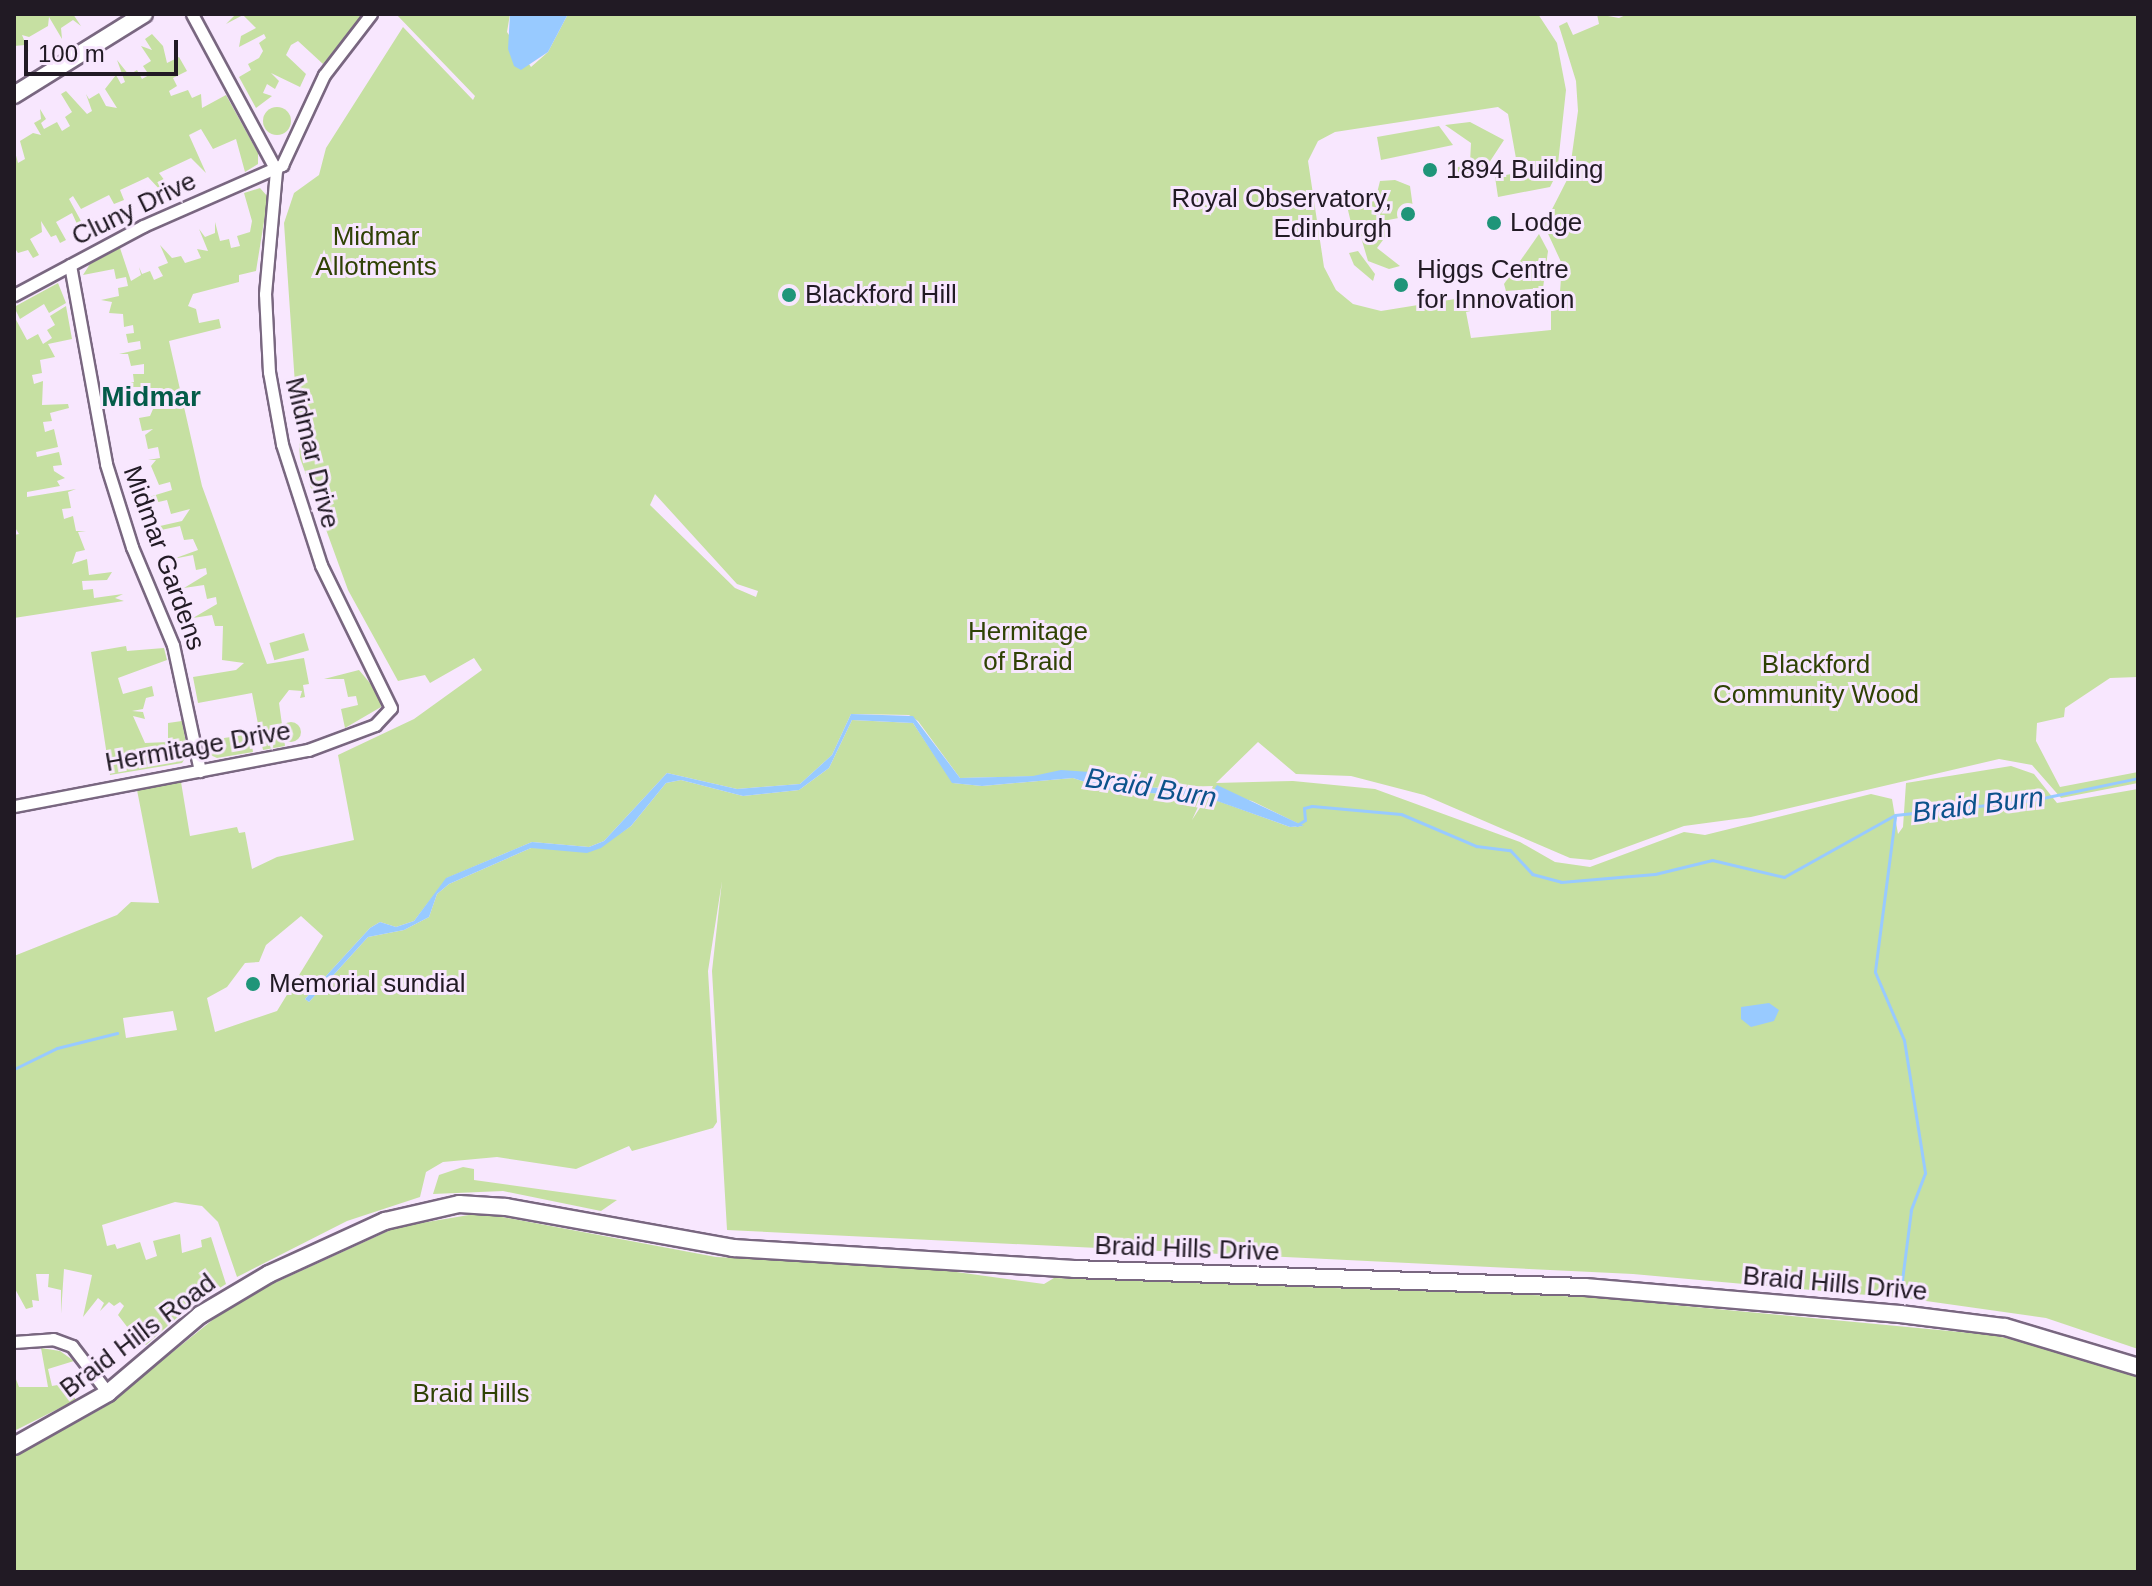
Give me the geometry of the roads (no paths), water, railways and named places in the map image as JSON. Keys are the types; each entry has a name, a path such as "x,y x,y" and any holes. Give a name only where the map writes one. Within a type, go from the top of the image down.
{"street":[{"path":"14,95 144,14"},
{"path":"192,14 276,170"},
{"name":"Midmar Drive","path":"371,14 330,65 289,156 276,170 265,294 274,408 315,551 354,636 390,696 391,708 385,720"},
{"name":"Cluny Drive","path":"14,295 169,214 276,170"},
{"name":"Midmar Gardens","path":"70,265 106,464 132,547 173,645 200,771"},
{"name":"Hermitage Drive","path":"14,806 318,748 385,720"},
{"name":"Braid Hills Drive","path":"248,1286 397,1217 482,1204 733,1248 1061,1268 1600,1288 1900,1314 2005,1327 2138,1367"},
{"name":"Braid Hills Road","path":"14,1446 108,1393 200,1315 248,1286"},
{"path":"14,1342 64,1342 79,1352 108,1393"}],"water":[{"path":"510,14 568,14 548,52 521,70 514,66 508,49"},
{"path":"851,714 913,716 960,778 1033,776 1061,770 1090,772 1124,786 1213,791 1217,785 1304,826 1290,827 1203,796 1113,791 1073,778 982,786 952,783 913,723 852,720 829,768 799,790 743,796 681,780 666,783 631,826 601,848 587,853 531,848 449,884 437,894 429,917 404,930 368,937 309,1002 305,999 370,928 380,922 396,927 414,921 446,878 532,842 589,847 604,841 667,773 737,789 800,784 832,755"},
{"path":"1769,1003 1779,1010 1774,1021 1751,1027 1741,1019 1741,1007"}],"waterway":[{"name":"Braid Burn","path":"1297,825 1305,820 1304,808 1312,806 1401,814 1476,846 1510,850 1532,874 1561,882 1655,874 1712,860 1784,877 1895,815 2033,800 2138,778"},
{"path":"1895,817 1875,972 1904,1040 1925,1173 1911,1210 1901,1288"},
{"name":"Braid Burn","path":"14,1069 57,1048 117,1033"}],"place":[{"name":"1894 Building","path":"1430,170"},
{"name":"Royal Observatory, Edinburgh","path":"1408,214"},
{"name":"Lodge","path":"1494,223"},
{"name":"Higgs Centre for Innovation","path":"1401,285"},
{"name":"Blackford Hill","path":"789,295"},
{"name":"Memorial sundial","path":"253,984"}],"district":[{"name":"Midmar","path":"151,397"}],"park label":[{"name":"Midmar Allotments","path":"376,252"},
{"name":"Hermitage of Braid","path":"1028,647"},
{"name":"Blackford Community Wood","path":"1816,680"},
{"name":"Braid Hills","path":"471,1394"}]}
